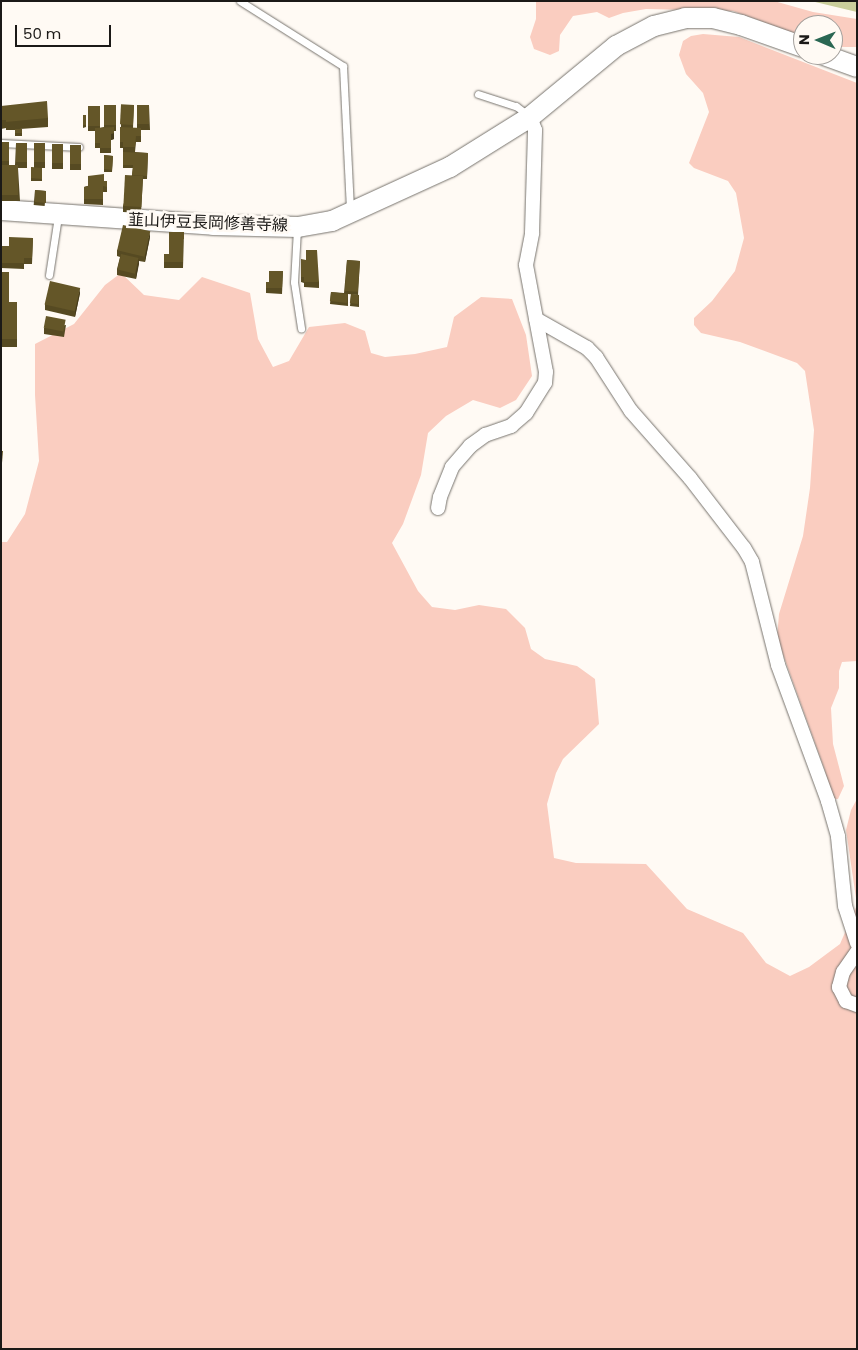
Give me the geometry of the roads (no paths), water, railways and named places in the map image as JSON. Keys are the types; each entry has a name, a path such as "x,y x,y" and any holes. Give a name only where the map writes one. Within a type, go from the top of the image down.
{"main road":[{"name":"韮山伊豆長岡修善寺線","path":"1,210 213,226 298,227 340,222 450,167 530,117 616,46 654,26 685,18 714,18 741,24 793,43"},
{"path":"843,62 857,67"}],"street":[{"path":"438,508 452,467 470,446 485,435 511,426 526,413 545,383 546,372 526,265 532,233 535,130 530,117"},
{"path":"536,319 587,348 596,357 631,411 690,478 744,548 752,562 778,665 828,801 838,837 845,906 857,943"},
{"path":"857,952 843,972 839,987 846,1001 857,1006"}],"lane":[{"path":"240,1 255,12 336,59 343,66 340,222"},
{"path":"478,94 516,106 530,117"},
{"path":"1,143 79,147"},
{"path":"49,275 58,214"},
{"path":"298,227 294,282 301,328"}]}
